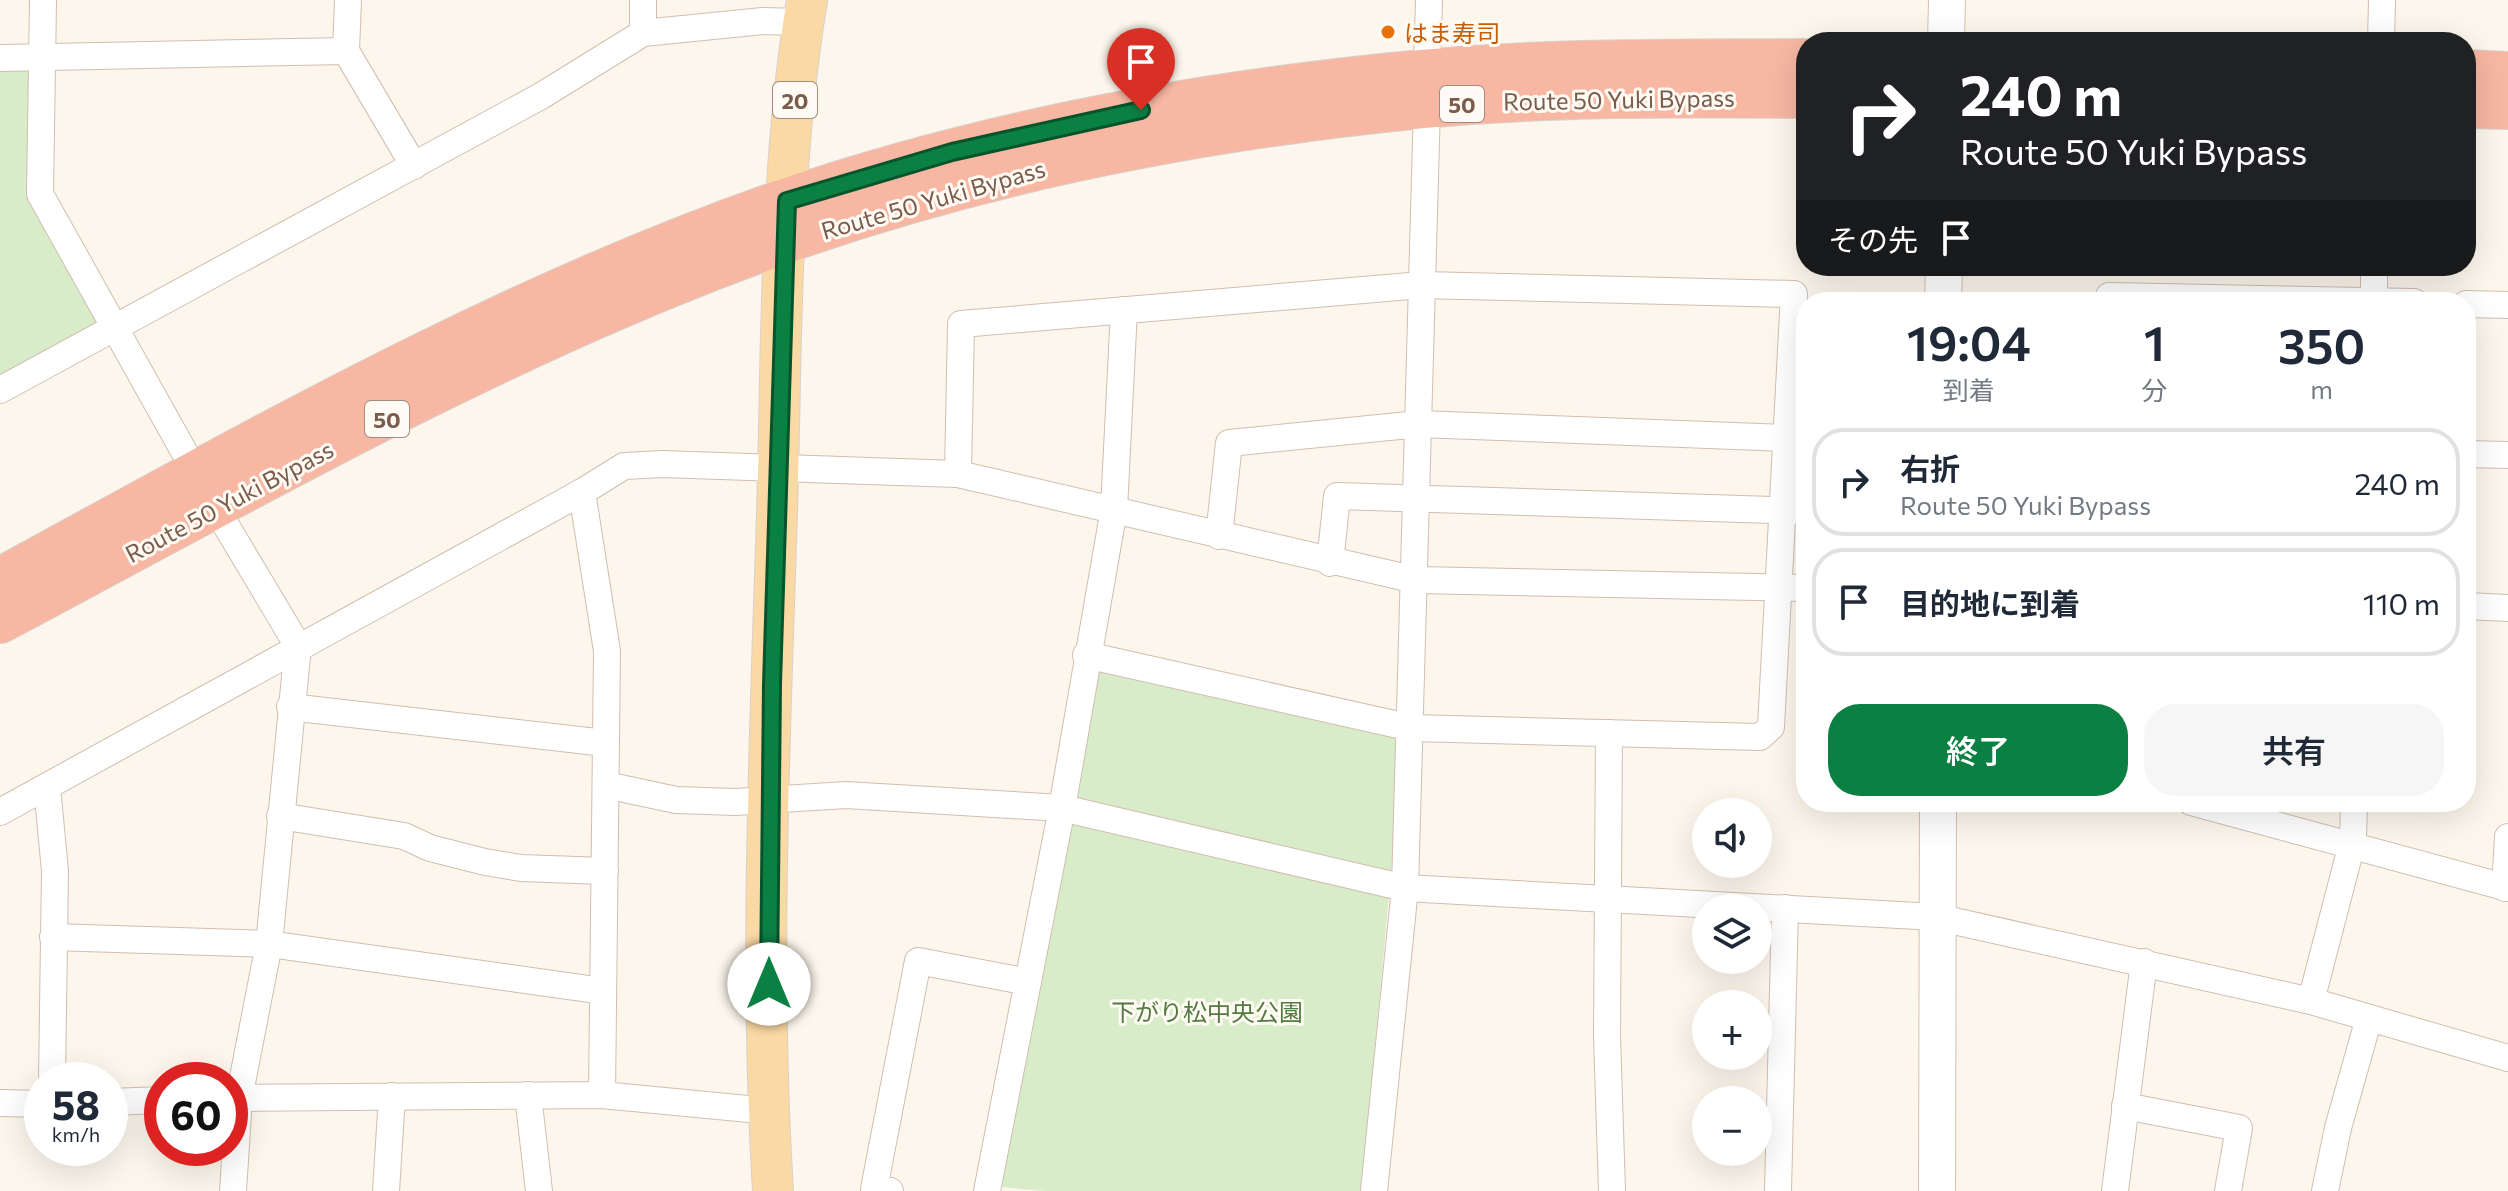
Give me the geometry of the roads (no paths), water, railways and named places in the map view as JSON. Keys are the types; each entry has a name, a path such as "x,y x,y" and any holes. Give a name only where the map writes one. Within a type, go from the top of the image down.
{"highway":[{"name":"Route 50 Yuki Bypass","path":"1427,88 1620,62 1796,61"},
{"path":"2476,72 2508,74"},
{"name":"Route 50 Yuki Bypass","path":"0,621 206,490 510,314 611,268 786,221 952,152 1114,115 1275,88 1796,96"},
{"path":"2476,106 2508,107"},
{"name":"Route 50 Yuki Bypass","path":"0,580 206,490"}],"main road":[{"name":"20","path":"773,1191 769,1111 769,799 786,221 805,11"}],"street":[{"path":"43,0 40,194 206,490 298,646 269,944 242,1062"},
{"path":"348,0 346,51 414,166"},
{"path":"643,0 643,33"},
{"path":"1374,1191 1405,888 1416,580 1429,0"},
{"path":"1946,32 1947,0"},
{"path":"2381,32 2382,0"},
{"path":"0,390 541,96 643,33 763,21 805,11"},
{"path":"0,58 346,51"},
{"path":"958,474 961,324 1422,285 1794,294 1786,438 1794,510 1778,587 1771,727 1760,737 1412,728 1086,655"},
{"path":"2476,304 2508,305"},
{"path":"987,1191 1062,808 1086,655 1114,509 1124,310"},
{"path":"1219,536 1229,443 1419,424 1786,438"},
{"path":"2476,454 2508,455"},
{"path":"0,812 624,466 662,464 958,474 1330,563 1416,580 1796,588"},
{"path":"582,492 607,651 602,1095"},
{"path":"1330,563 1337,496 1794,510"},
{"path":"2476,606 2508,608"},
{"path":"290,707 605,743"},
{"path":"1609,733 1607,1036 1612,1191"},
{"path":"606,785 676,800 846,795 1062,808 1405,888 1936,917 2311,1001 2508,1058"},
{"path":"47,787 55,871 52,1062"},
{"path":"1937,1191 1938,812"},
{"path":"2228,812 2506,888 2508,837"},
{"path":"2311,1001 2352,845 2354,812"},
{"path":"280,816 404,836 430,848 485,862 521,868 605,871"},
{"path":"1778,1191 1785,908"},
{"path":"53,937 269,944 603,991"},
{"path":"890,1191 874,1189 918,961 1028,982"},
{"path":"2115,1191 2144,962"},
{"path":"2325,1191 2338,1128 2369,1018"},
{"path":"528,1095 539,1191"},
{"path":"248,1098 602,1095 769,1111"},
{"path":"386,1191 392,1096"},
{"path":"0,1103 24,1104"},
{"path":"2125,1106 2239,1128 2228,1191"},
{"path":"233,1166 233,1191"}],"place":[{"name":"はま寿司","path":"1388,32"}],"park label":[{"name":"下がり松中央公園","path":"1207,1011"}]}
